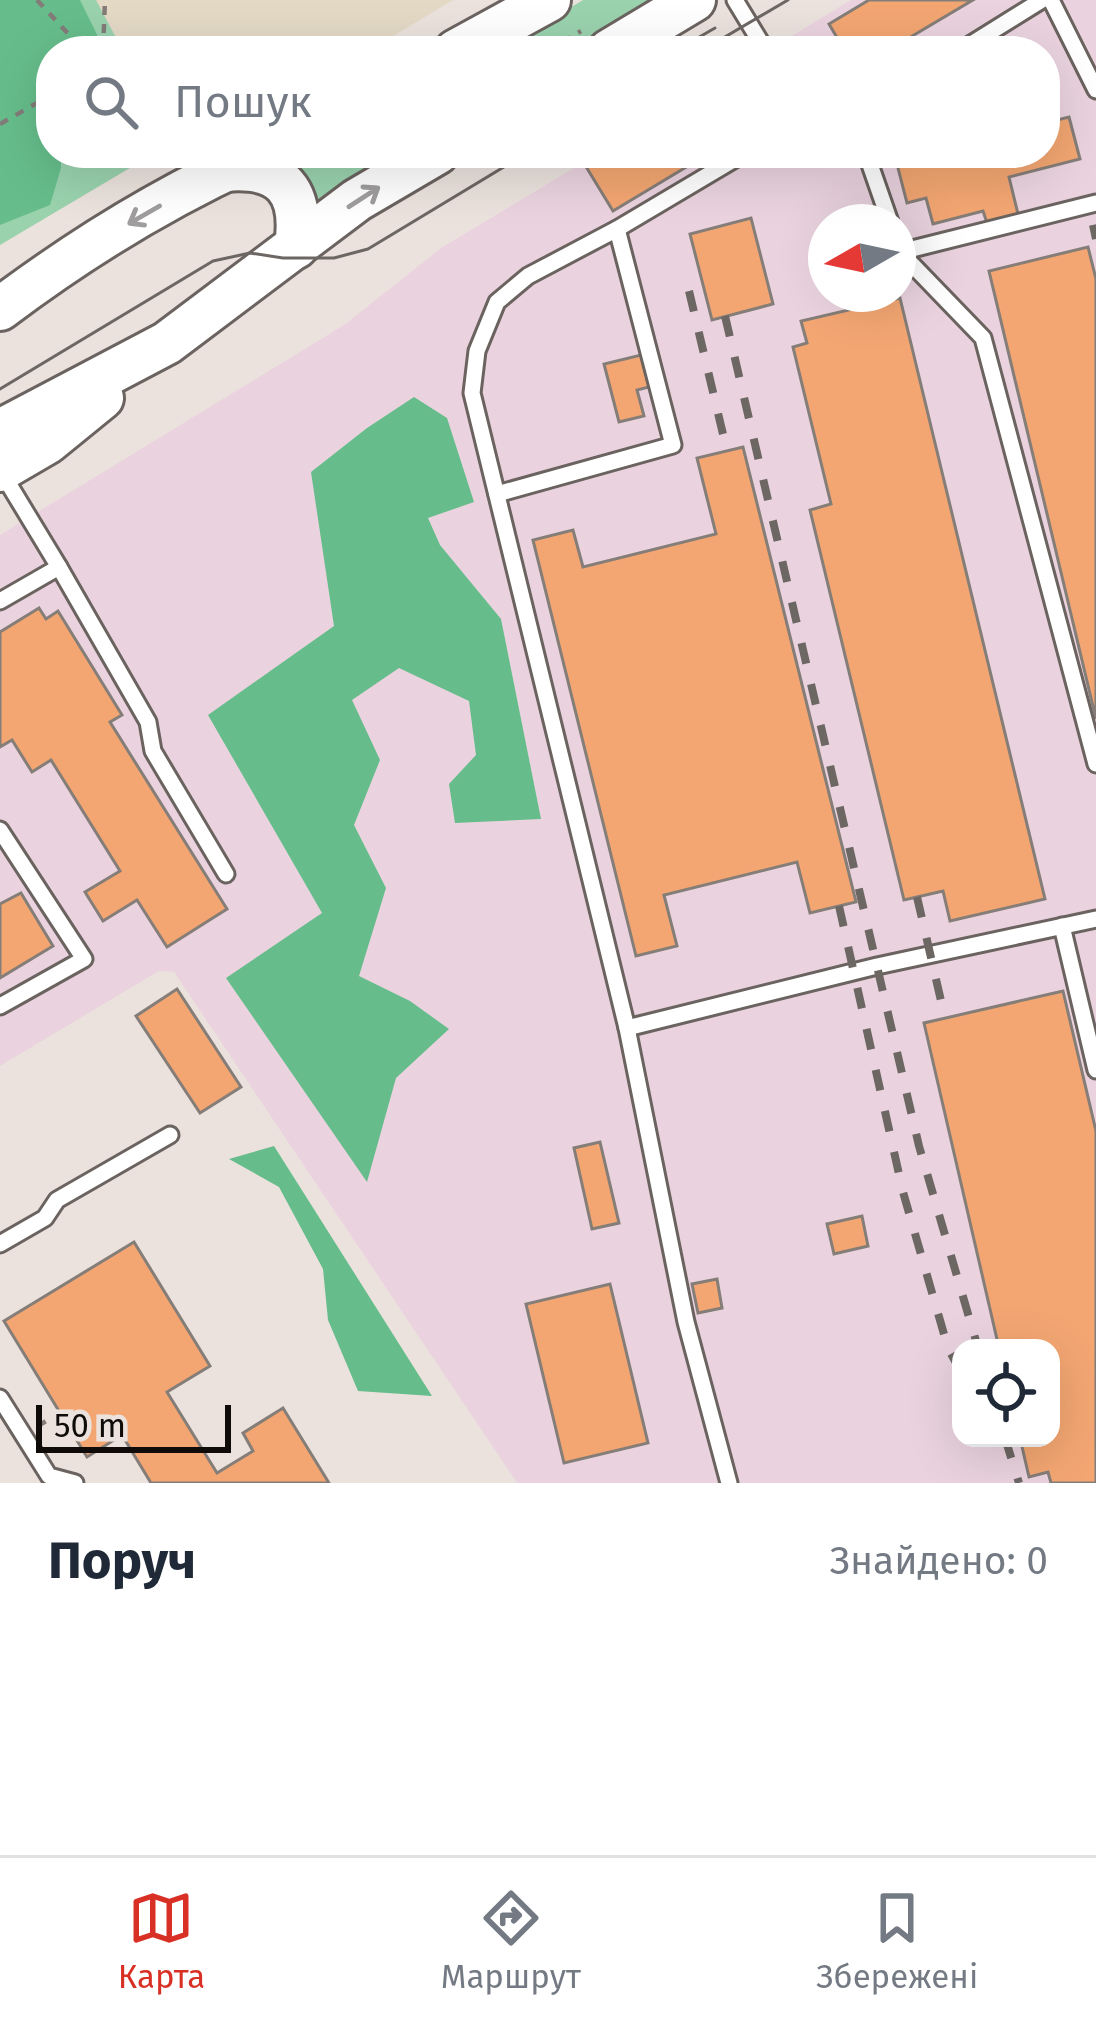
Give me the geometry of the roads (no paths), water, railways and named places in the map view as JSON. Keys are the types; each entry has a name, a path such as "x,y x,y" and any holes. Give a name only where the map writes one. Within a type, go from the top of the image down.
{"main road":[{"path":"483,36 548,0"},
{"path":"665,36 694,0"},
{"path":"0,286 64,260 230,168"},
{"path":"255,168 285,184 295,199 296,247"},
{"path":"0,470 48,442 167,343 357,200 411,168"},
{"path":"0,309 64,260"},
{"path":"0,431 167,343"}],"lane":[{"path":"735,0 757,36"},
{"path":"985,36 1046,0 1096,90"},
{"path":"720,168 528,276 497,302 477,351 472,393 627,1028 686,1322 730,1483"},
{"path":"871,168 884,204"},
{"path":"916,245 1096,203"},
{"path":"496,494 673,445 617,229"},
{"path":"916,267 983,338 1096,764"},
{"path":"0,470 148,722 153,751 226,874"},
{"path":"0,601 59,567"},
{"path":"0,830 84,958 0,1006"},
{"path":"627,1028 1096,919"},
{"path":"1062,926 1096,1070"},
{"path":"0,1244 45,1219 57,1200 170,1135"},
{"path":"0,1398 49,1475 74,1483"}],"tram line":[{"path":"727,36 788,0"},
{"path":"701,36 715,28"},
{"path":"0,389 213,261 250,253 334,258 368,249 502,168"}],"railway":[{"path":"1093,225 1096,239"},
{"path":"689,291 727,451"},
{"path":"725,316 919,1146 975,1339"},
{"path":"917,897 945,1018"},
{"path":"839,906 903,1192 952,1355"},
{"path":"1008,1447 1019,1483"}]}
